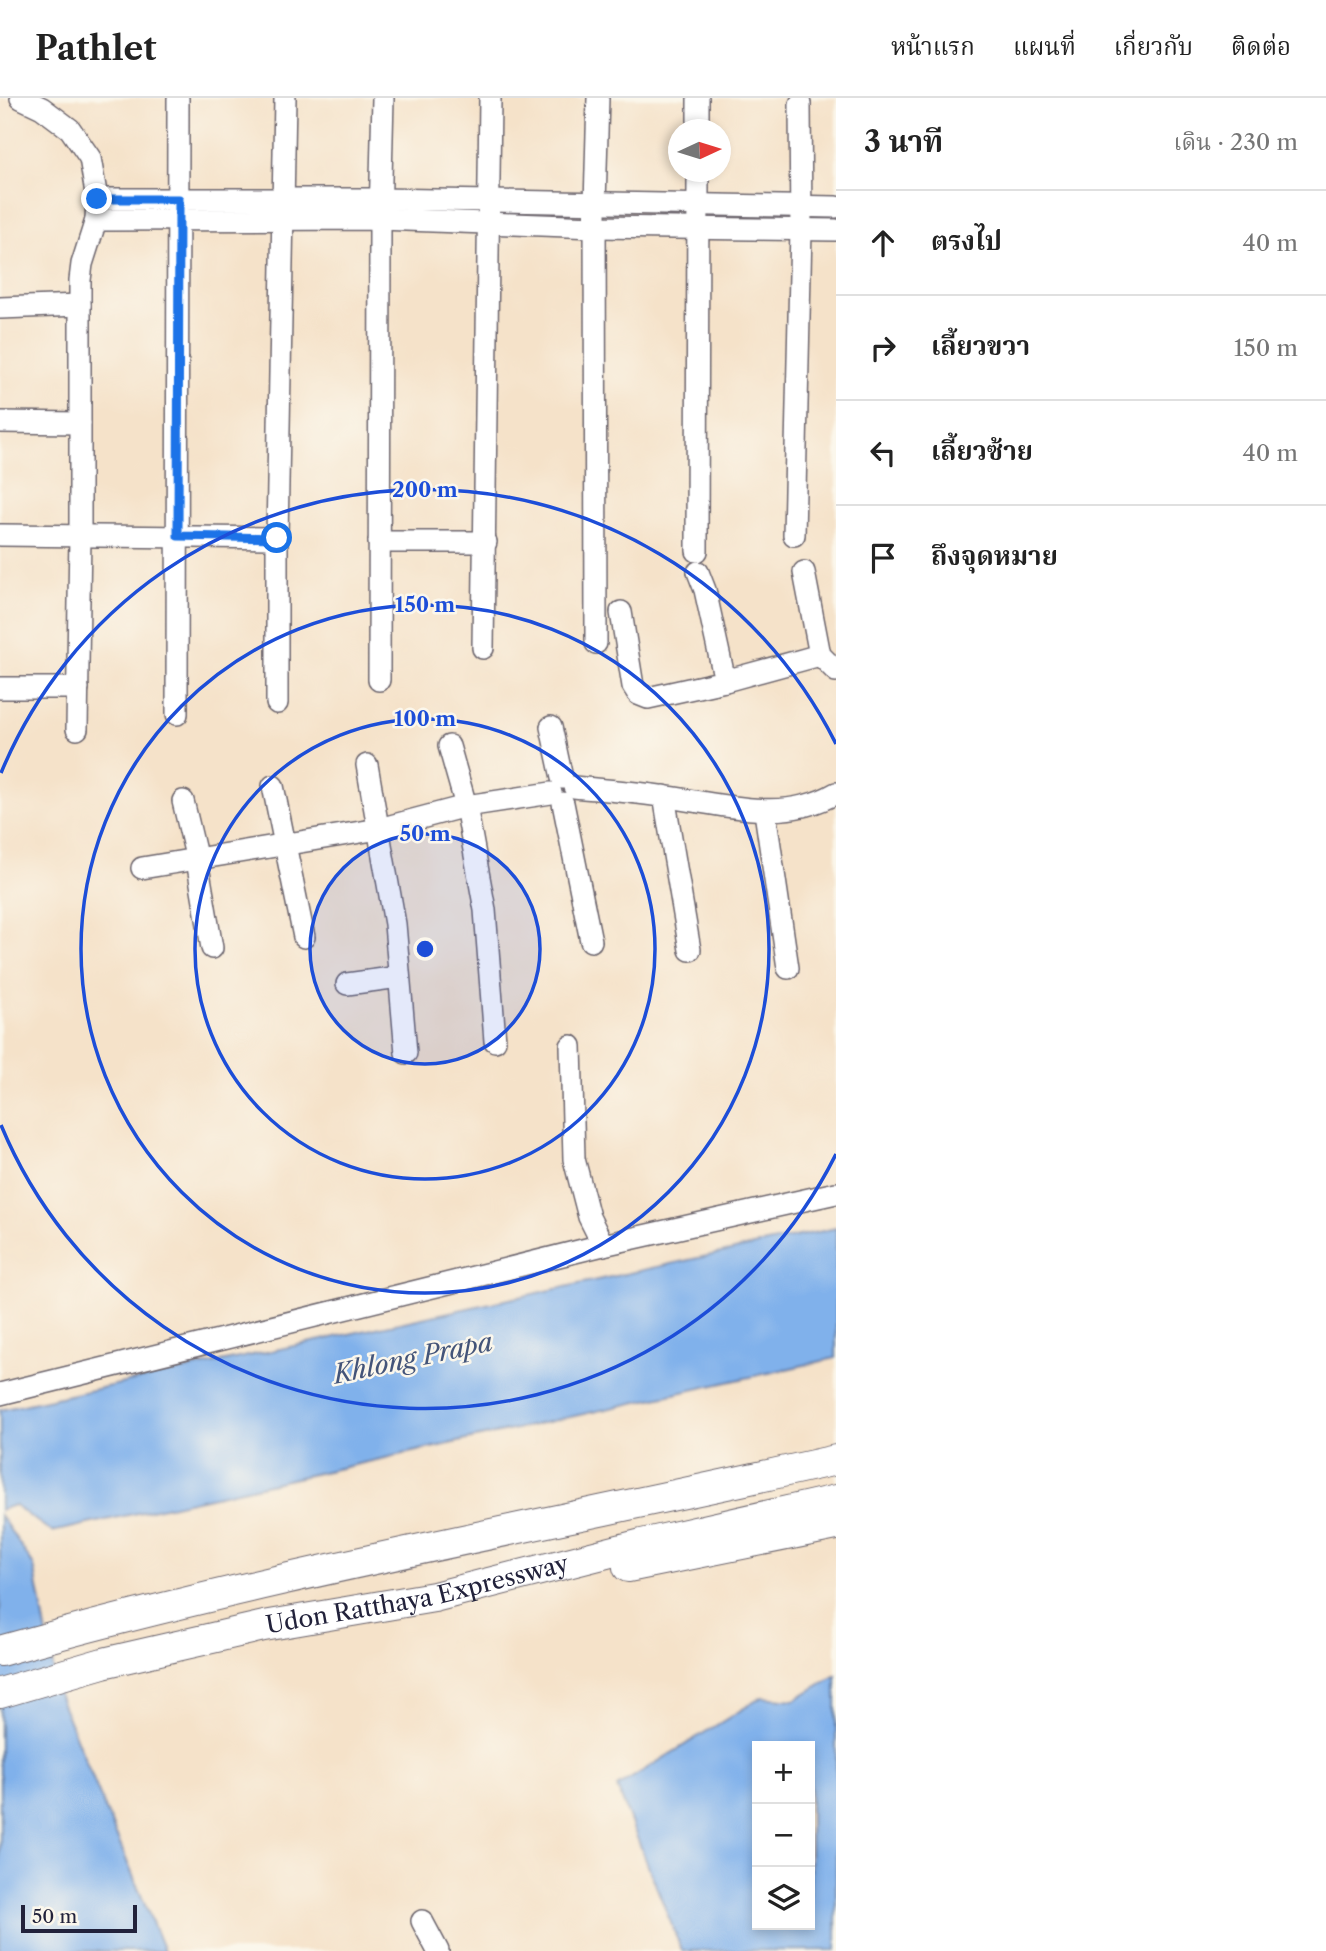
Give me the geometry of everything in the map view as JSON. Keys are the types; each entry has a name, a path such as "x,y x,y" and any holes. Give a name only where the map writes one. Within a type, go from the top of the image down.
{"highway":[{"name":"Udon Ratthaya Expressway","path":"0,1651 265,1582 836,1460"},
{"name":"Udon Ratthaya Expressway","path":"0,1693 103,1663 264,1626 434,1597 642,1544 836,1500"},
{"path":"434,1597 647,1564 836,1525"}],"street":[{"path":"22,98 42,108 70,130 90,158 97,199 96,220 82,264 80,305 77,729"},
{"path":"177,714 178,98"},
{"path":"277,703 277,538 285,98"},
{"path":"379,680 380,209 383,98"},
{"path":"483,648 490,98"},
{"path":"596,643 595,204 598,98"},
{"path":"698,98 698,119"},
{"path":"794,535 801,230 800,104"},
{"path":"697,551 698,182"},
{"path":"97,199 179,209 380,209 488,201 595,204 801,230 836,230"},
{"path":"380,209 488,223 595,226 801,206 836,207"},
{"path":"96,220 179,209"},
{"path":"0,308 80,305"},
{"path":"0,422 80,423"},
{"path":"0,535 277,538"},
{"path":"379,542 486,542"},
{"path":"698,572 705,590 725,681"},
{"path":"804,572 820,655 836,671"},
{"path":"621,612 633,686 638,694 648,698 725,681 820,655"},
{"path":"0,688 78,688"},
{"path":"551,727 591,941"},
{"path":"449,746 466,806 485,911 495,1041"},
{"path":"368,765 395,923 406,1053"},
{"path":"273,786 304,937"},
{"path":"142,868 379,829 466,806 563,790 664,796 765,812 799,808 836,793"},
{"path":"664,796 690,950"},
{"path":"183,801 197,860 212,948"},
{"path":"765,812 788,968"},
{"path":"346,984 399,977"},
{"path":"571,1046 574,1159 590,1217 603,1245"},
{"path":"0,1394 603,1245 836,1193"},
{"path":"422,1921 438,1951"}],"water":[{"name":"Khlong Prapa","path":"836,1228 836,1358 52,1532 14,1505 0,1510 0,1410"},
{"path":"0,1515 34,1566 58,1694 164,1951 0,1951"},
{"path":"836,1675 836,1950 682,1951 617,1787 762,1697 794,1700"}],"route":[{"path":"97,199 179,199 178,536 277,538"}]}
